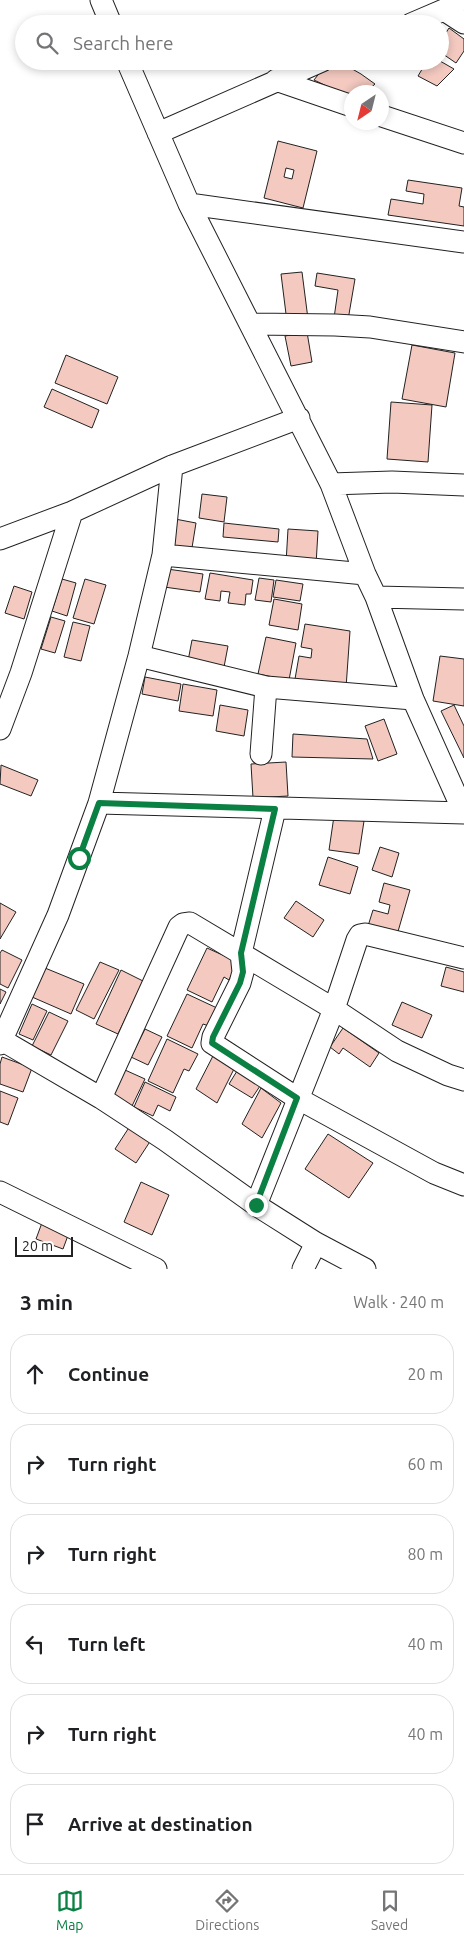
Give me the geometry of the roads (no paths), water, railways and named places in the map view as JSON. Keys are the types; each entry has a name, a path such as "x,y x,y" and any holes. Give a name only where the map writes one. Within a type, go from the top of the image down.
{"street":[{"path":"101,0 107,15"},
{"path":"430,15 452,5 464,23"},
{"path":"99,803 464,813 413,699 376,597 365,574 331,484 189,204 131,70"},
{"path":"158,133 300,70"},
{"path":"276,80 344,103"},
{"path":"389,118 464,143"},
{"path":"189,204 464,242"},
{"path":"250,324 370,327 464,342"},
{"path":"0,539 72,512 172,466 299,418"},
{"path":"172,466 163,555 139,656 99,803 58,915 1,1041 101,1098 165,1140 256,1205 316,1243 365,1269"},
{"path":"331,484 392,482 464,485"},
{"path":"0,729 21,673 72,512"},
{"path":"163,555 365,574"},
{"path":"376,597 464,599"},
{"path":"139,656 266,687 413,699"},
{"path":"261,754 266,687"},
{"path":"275,809 241,953 243,972 240,983 213,1037 212,1043 297,1098 434,1172 464,1185"},
{"path":"101,1098 179,927 183,924 190,924 241,953 334,1009 397,1051 448,1075 464,1080"},
{"path":"256,1205 334,1009 356,940 365,934 464,958"},
{"path":"0,1192 156,1269"},
{"path":"303,1269 316,1243"}]}
